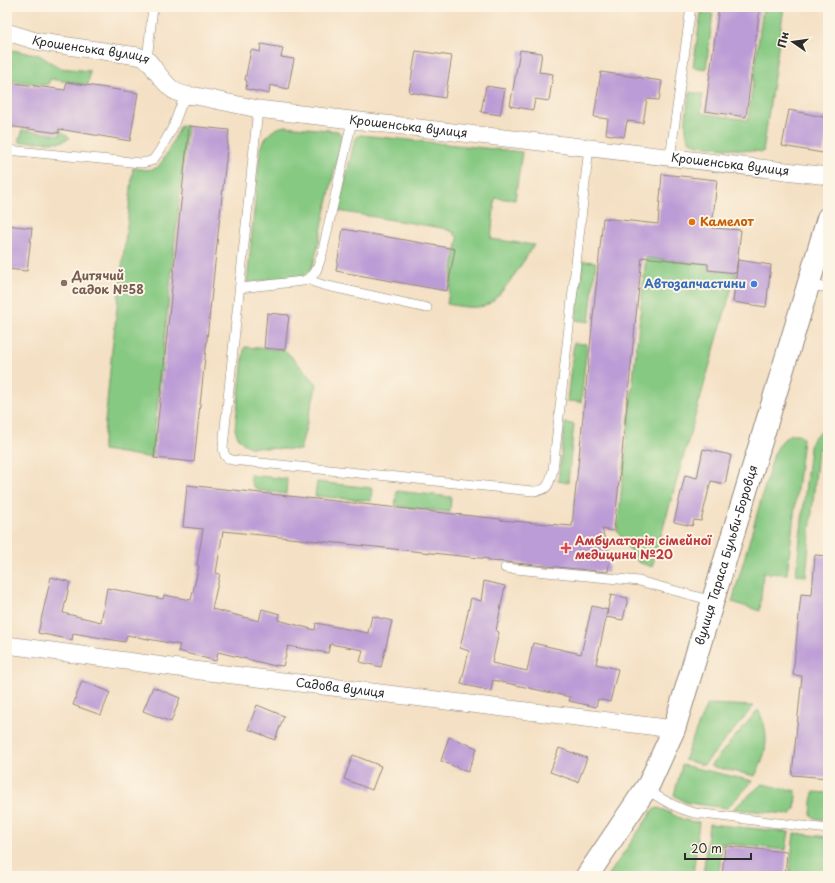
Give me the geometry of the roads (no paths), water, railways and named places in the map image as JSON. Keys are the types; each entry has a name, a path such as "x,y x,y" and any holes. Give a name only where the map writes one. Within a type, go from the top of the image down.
{"street":[{"name":"Крошенська вулиця","path":"7,32 48,43 138,56 147,60 173,91 187,96 196,96 258,109 828,176"},
{"name":"вулиця Тараса Бульби-Боровця","path":"587,876 646,789 674,729 713,601 818,287 828,218"},
{"name":"Садова вулиця","path":"7,645 202,671 674,729"}],"lane":[{"path":"147,60 153,7"},
{"path":"670,158 691,7"},
{"path":"7,150 141,163 147,162 153,160 160,150 173,127 181,106 187,96"},
{"path":"258,109 223,447 225,456 232,460 533,492 541,491 547,487 553,470 589,148"},
{"path":"240,288 303,281 314,275 318,268 322,254 352,121"},
{"path":"311,278 314,282 323,285 427,308"},
{"path":"505,568 639,582 713,601"},
{"path":"646,789 680,808 695,813 828,829"}],"place":[{"name":"Камелот","path":"692,222"},
{"name":"Дитячий садок №58","path":"64,283"},
{"name":"Автозапчастини","path":"754,284"},
{"name":"Амбулаторія сімейної медицини №20","path":"566,548"}]}
